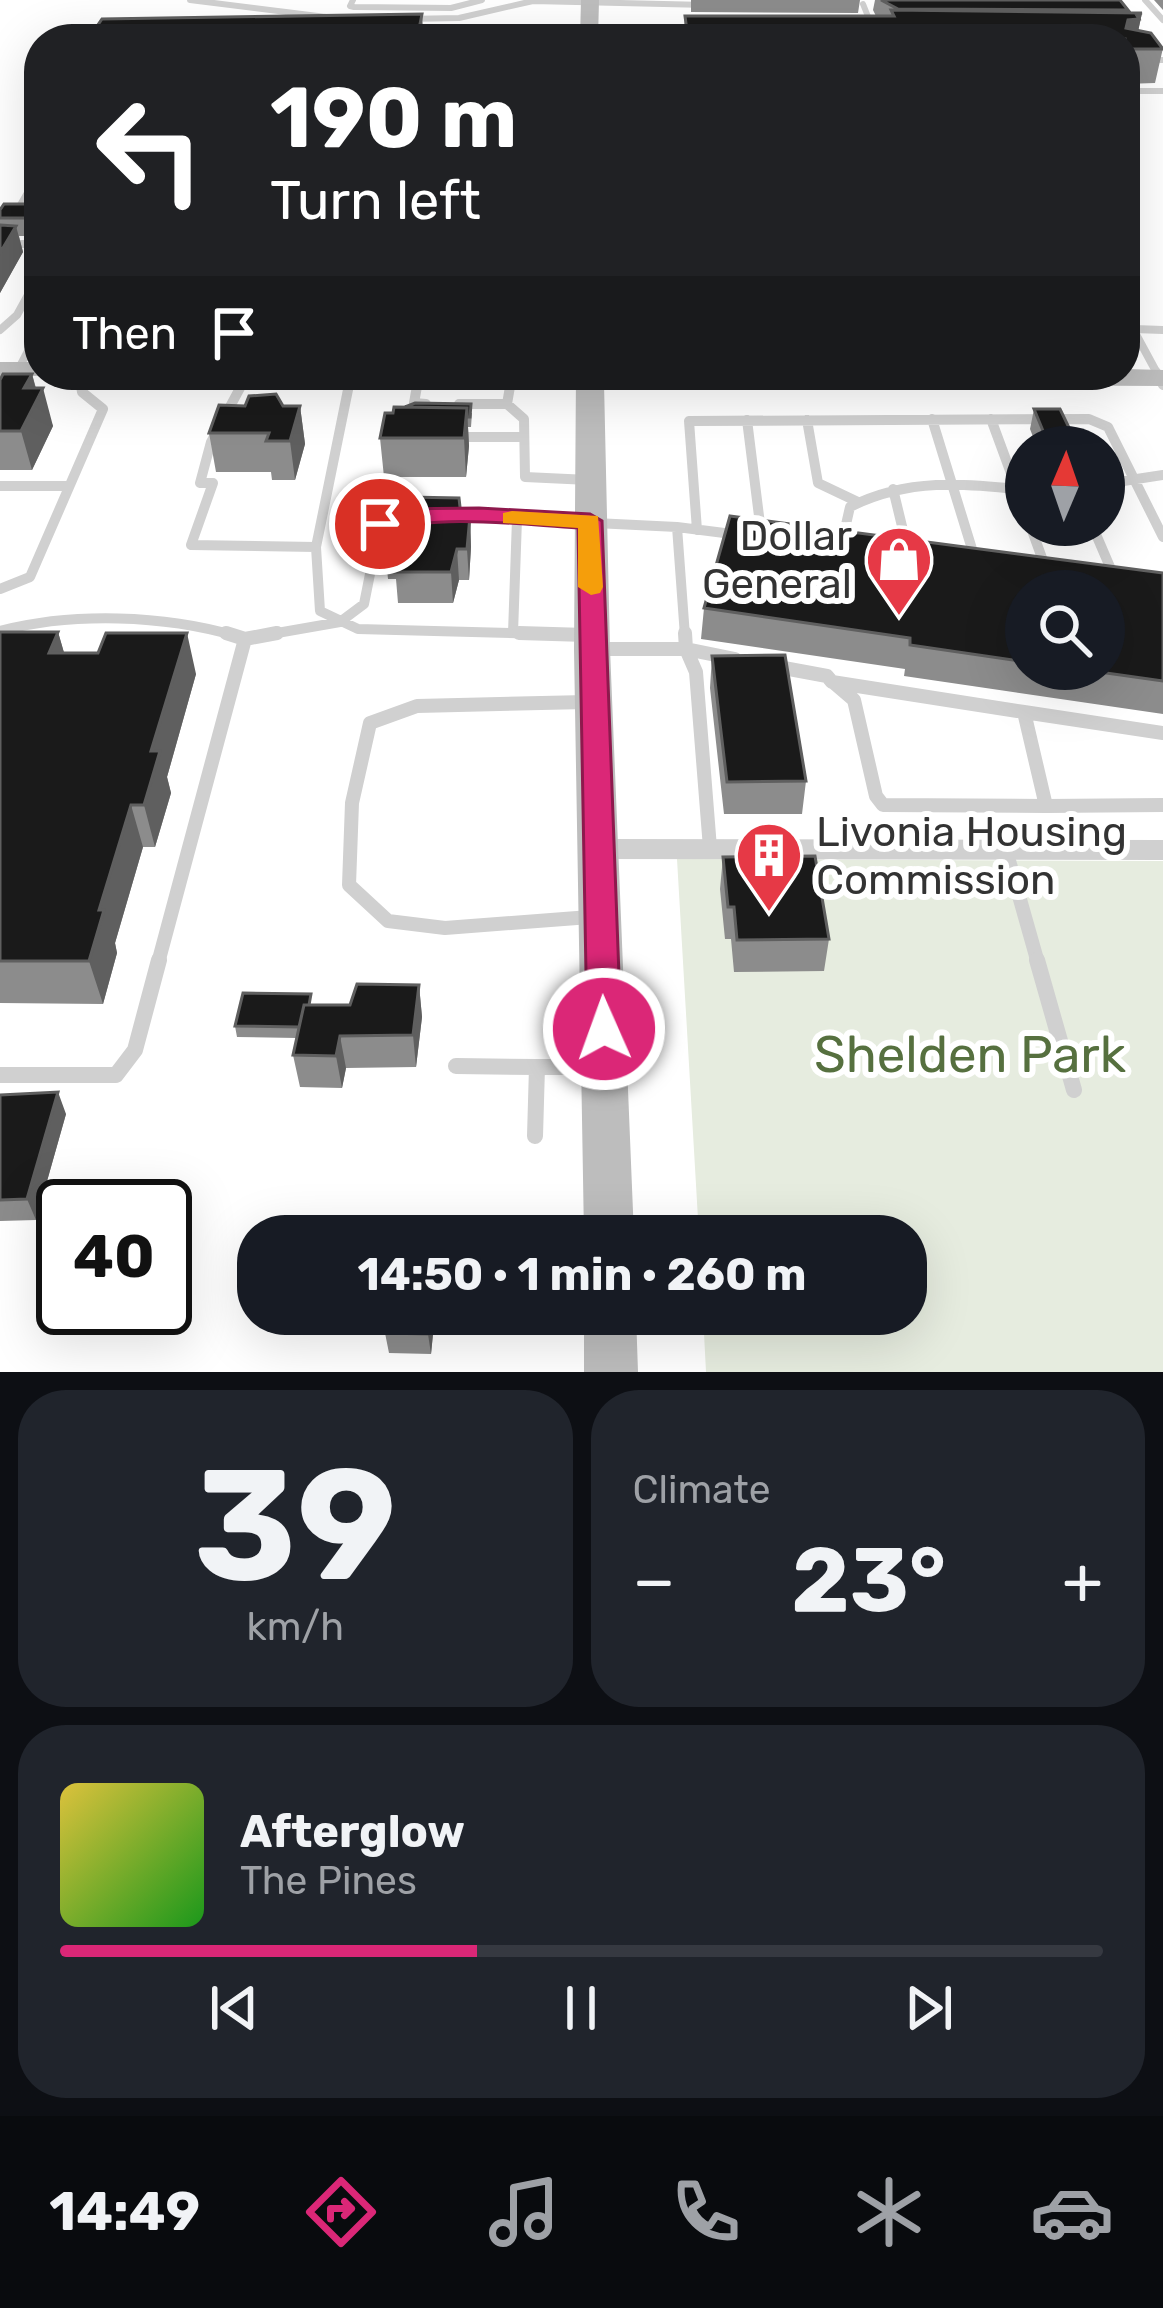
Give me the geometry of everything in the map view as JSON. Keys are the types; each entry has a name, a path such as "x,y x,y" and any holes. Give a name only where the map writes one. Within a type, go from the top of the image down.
{"street":[{"path":"591,390 593,702 602,849 608,1215"},
{"path":"602,849 1163,850"},
{"path":"610,1335 611,1372"}],"lane":[{"path":"190,0 341,18"},
{"path":"352,0 354,7 441,9 482,0"},
{"path":"1144,0 1163,20"},
{"path":"398,20 459,18 533,2 722,4"},
{"path":"870,24 863,4 886,4"},
{"path":"0,330 24,302"},
{"path":"1140,340 1162,380"},
{"path":"0,589 30,577 103,409 82,390"},
{"path":"239,390 211,442 200,482 213,483 191,545 316,547"},
{"path":"348,390 316,547 320,611 340,622 358,628 513,633 686,650 827,676 854,700 876,796 883,805 1163,806"},
{"path":"414,404 416,390"},
{"path":"507,404 509,390"},
{"path":"396,411 414,404 507,404 524,419 522,475 589,480"},
{"path":"807,419 818,483 858,502"},
{"path":"932,419 979,569 956,566"},
{"path":"991,419 1005,457"},
{"path":"1062,419 1065,426"},
{"path":"697,530 688,421 1062,419 1103,422 1163,537"},
{"path":"747,420 762,538"},
{"path":"440,437 524,437"},
{"path":"1125,480 1163,475"},
{"path":"842,549 850,507 892,488 952,482 1005,487"},
{"path":"0,485 69,486"},
{"path":"887,556 910,559 892,488"},
{"path":"446,503 463,504 479,515"},
{"path":"0,631 39,621 192,623 245,639 340,622 364,604 380,524 427,505"},
{"path":"393,517 479,515 590,521 782,541"},
{"path":"513,633 517,518"},
{"path":"676,527 686,650 696,673 710,848"},
{"path":"821,546 865,552"},
{"path":"0,1075 116,1076 135,1050 245,639"},
{"path":"832,682 1163,733"},
{"path":"593,702 417,706 370,723 352,781 349,884 388,921 446,928 601,916"},
{"path":"1024,712 1046,806"},
{"path":"1006,850 1074,1090"},
{"path":"456,1066 605,1067"},
{"path":"535,1136 537,1067"}],"green space":[{"name":"Shelden Park","path":"677,859 1163,861 1163,1372 706,1372 704,1335 927,1335 927,1215 698,1215"}],"building":[{"path":"881,0 1120,0 1128,10 898,9"},
{"path":"891,10 1142,13 1127,24 686,24 685,16 894,16"},
{"path":"422,14 420,24 99,24 102,19"},
{"path":"1140,31 1151,33 1163,49 1140,49"},
{"path":"4,204 24,204 24,218 0,218"},
{"path":"0,225 16,226 0,253"},
{"path":"3,374 24,374 24,390 42,390 21,431 0,431"},
{"path":"276,394 283,406 300,406 290,441 266,441 269,433 209,433 219,405 245,406 249,396"},
{"path":"471,404 470,417 467,408 405,407"},
{"path":"394,407 467,408 464,438 380,438 385,413 393,413"},
{"path":"1034,409 1060,409 1068,426 1041,426"},
{"path":"406,497 459,498 461,516 470,516 467,549 457,549 451,572 395,572 398,549 385,549 390,517 403,517"},
{"path":"730,516 1163,573 1163,681 1125,676 1125,570 1005,570 1005,659 910,645 910,638 704,608"},
{"path":"0,632 58,632 49,653 98,653 106,633 187,633 151,751 160,751 144,805 131,805 99,910 104,910 89,961 0,961"},
{"path":"785,655 806,781 727,782 712,656"},
{"path":"815,856 829,939 737,940 723,857"},
{"path":"357,984 419,985 413,1035 340,1036 336,1056 293,1055 304,1005 350,1005"},
{"path":"243,993 311,994 299,1027 235,1026"},
{"path":"58,1092 27,1199 0,1200 0,1095"}],"slow traffic":[{"path":"512,518 590,521 591,587"}],"place":[{"name":"Dollar General","path":"899,618"},
{"name":"Livonia Housing Commission","path":"769,914"}],"route":[{"path":"380,524 393,517 479,515 590,521 604,1029"}]}
